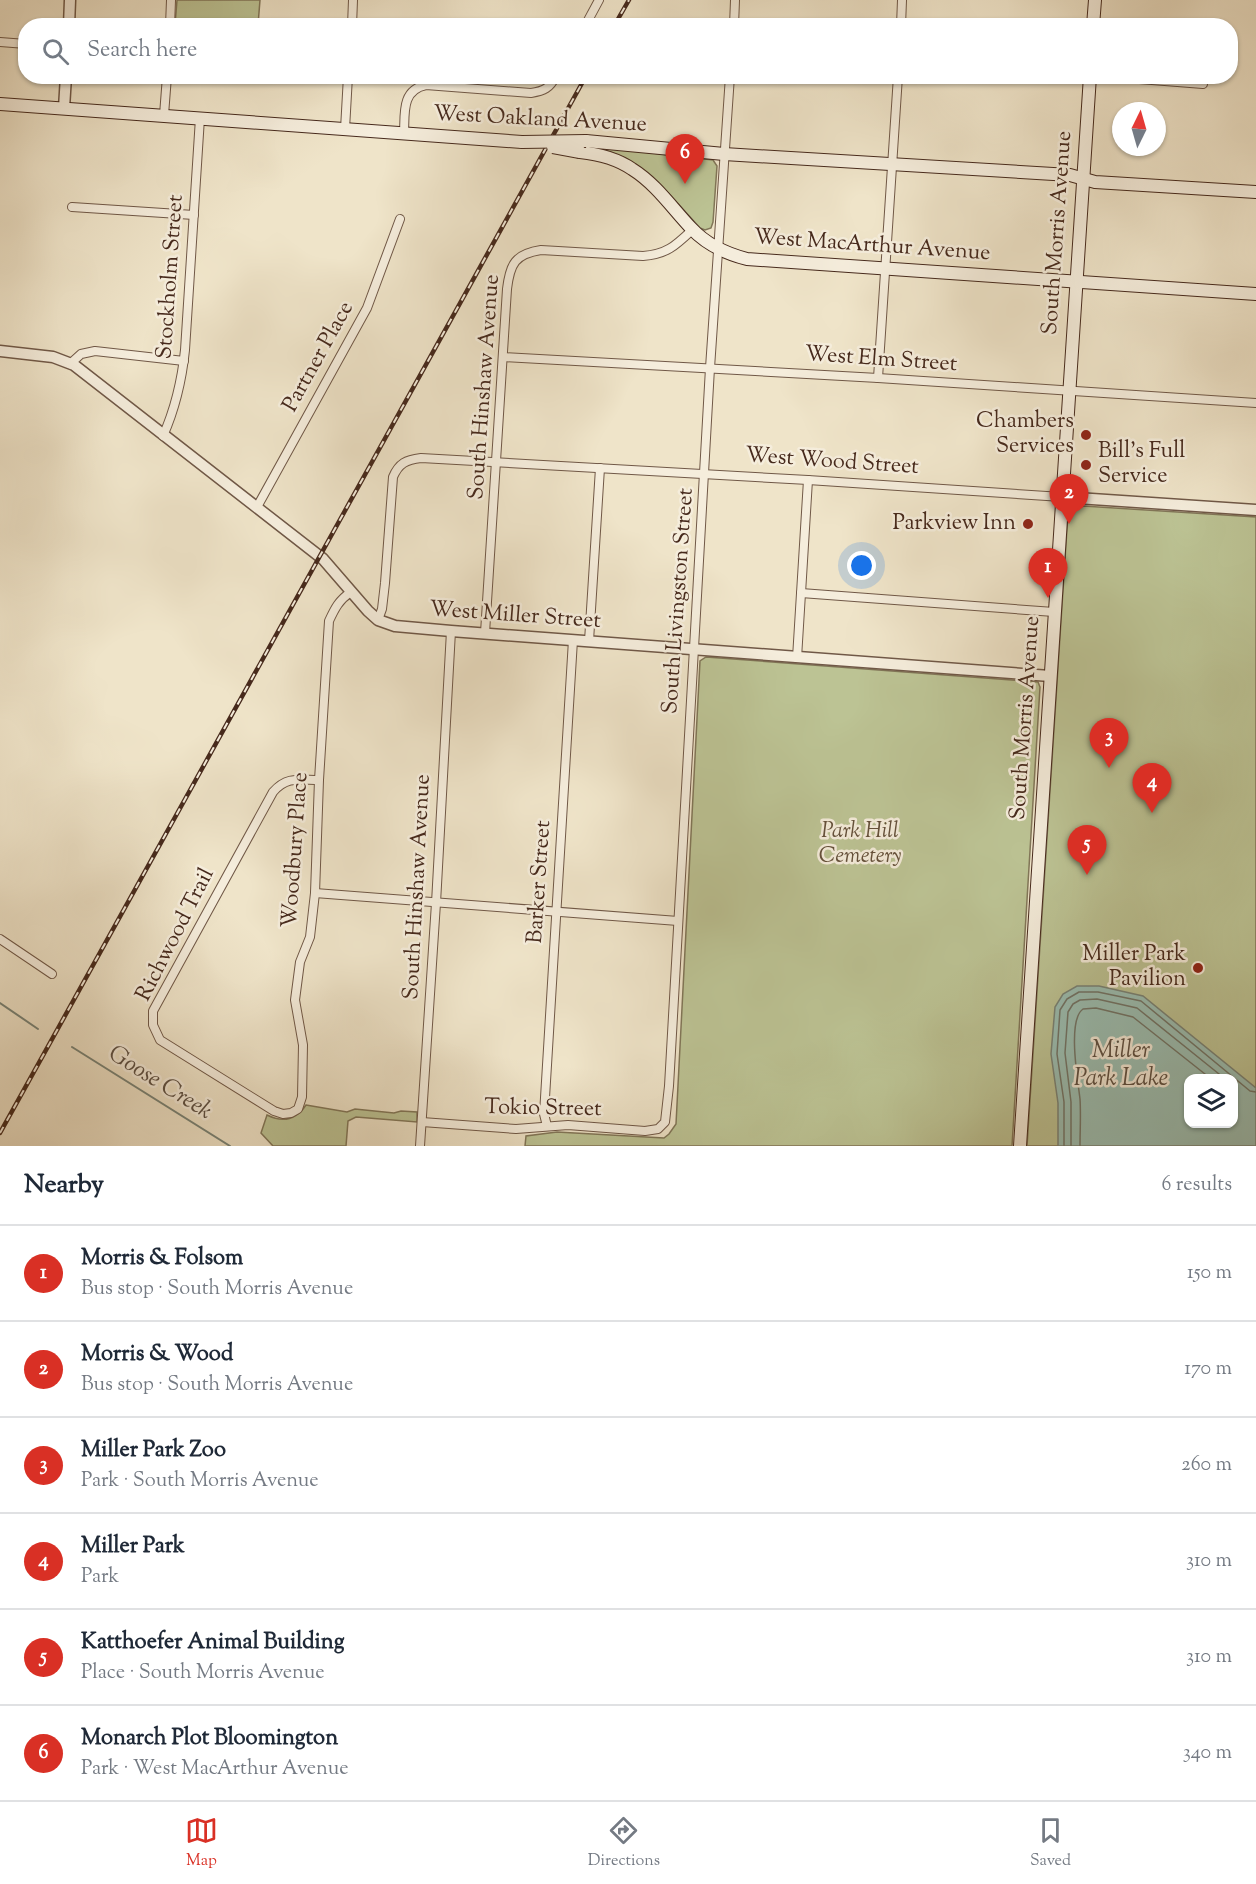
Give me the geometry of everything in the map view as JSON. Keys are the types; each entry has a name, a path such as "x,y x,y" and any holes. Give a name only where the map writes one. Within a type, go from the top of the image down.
{"main road":[{"path":"1094,18 1095,0"},
{"name":"South Morris Avenue","path":"1020,1146 1089,84"},
{"name":"West Oakland Avenue","path":"0,104 522,142"},
{"name":"West MacArthur Avenue","path":"522,142 583,146 596,154 633,169 656,189 692,230 732,255 756,260 1256,294"},
{"name":"West Oakland Avenue","path":"583,146 1070,175 1095,182 1256,192"}],"street":[{"path":"69,18 70,0"},
{"path":"170,18 171,0"},
{"path":"352,18 353,0"},
{"path":"589,18 599,0"},
{"path":"734,18 735,0"},
{"path":"901,18 902,0"},
{"path":"0,42 18,43"},
{"path":"64,108 66,84"},
{"path":"164,116 166,84"},
{"path":"345,129 348,84"},
{"path":"404,134 406,99 414,89 420,86 531,93 545,90 550,84"},
{"name":"South Livingston Street","path":"663,1127 667,1116 710,368 729,84"},
{"path":"878,378 897,84"},
{"name":"Stockholm Street","path":"163,436 184,361 200,118"},
{"path":"72,207 194,215"},
{"name":"Partner Place","path":"257,507 368,308 400,219"},
{"name":"South Hinshaw Avenue","path":"485,633 509,273 514,262 522,255 541,250 654,255 666,252 692,230"},
{"path":"0,351 37,354 60,359 70,364 323,559 378,620"},
{"path":"70,364 77,356 88,352 184,361"},
{"name":"West Elm Street","path":"503,357 878,378 1256,403"},
{"name":"West Wood Street","path":"378,620 382,609 385,584 393,477 399,466 406,461 421,458 808,480 1256,510"},
{"path":"589,641 600,468"},
{"path":"797,658 808,480"},
{"name":"Woodbury Place","path":"291,1113 298,1109 302,1097 303,1045 295,1000 300,962 309,937 315,893 319,780 329,621 342,598 351,592"},
{"path":"801,593 1054,612"},
{"name":"West Miller Street","path":"378,620 396,626 451,631 1050,676"},
{"name":"South Hinshaw Avenue","path":"420,1146 451,631"},
{"name":"Barker Street","path":"547,1126 544,1114 573,640"},
{"name":"Richwood Trail","path":"291,1113 283,1114 274,1111 160,1040 153,1025 153,1011 273,792 289,779 319,780"},
{"path":"315,893 678,921"},
{"path":"0,939 52,974"},
{"name":"Tokio Street","path":"422,1122 516,1129 568,1125 653,1131 663,1127"}],"green space":[{"path":"177,0 260,0 259,18 176,18"},
{"path":"601,147 713,160 717,166 711,228 705,230 700,228 643,170 616,154 600,149"},
{"path":"1083,506 1256,517 1256,1146 1027,1146 1068,513"},
{"name":"Park Hill Cemetery","path":"706,657 1038,682 1040,687 1012,1146 525,1146 526,1136 557,1132 664,1138 676,1124 700,661"},
{"path":"306,1105 347,1112 355,1109 394,1113 417,1112 417,1122 356,1117 348,1121 346,1146 273,1146 261,1133 267,1115 278,1119 289,1119 298,1114"}],"water":[{"name":"Miller Park Lake","path":"1077,986 1099,986 1143,996 1256,1088 1256,1146 1058,1146 1058,1103 1051,1054 1055,1007 1063,994"}],"waterway":[{"name":"Goose Creek","path":"0,1003 38,1029"},
{"name":"Goose Creek","path":"72,1047 230,1146"}],"railway":[{"path":"619,18 629,0"},
{"path":"0,1133 582,84"}],"place":[{"name":"Monarch Plot Bloomington","path":"685,184"},
{"name":"Chambers Services","path":"1086,435"},
{"name":"Bill's Full Service","path":"1086,465"},
{"name":"Parkview Inn","path":"1028,524"},
{"name":"Morris & Wood","path":"1069,524"},
{"name":"Morris & Folsom","path":"1048,598"},
{"name":"Miller Park Zoo","path":"1109,768"},
{"name":"Miller Park","path":"1152,813"},
{"name":"Katthoefer Animal Building","path":"1087,875"},
{"name":"Miller Park Pavilion","path":"1198,968"}]}
